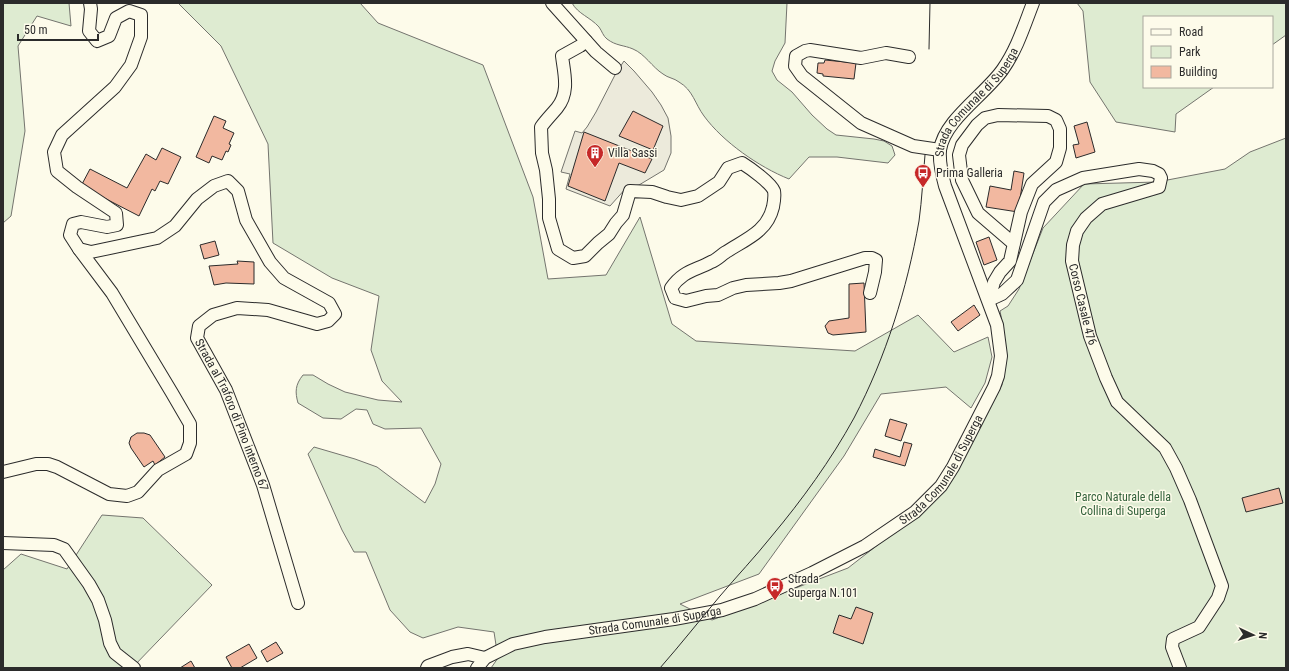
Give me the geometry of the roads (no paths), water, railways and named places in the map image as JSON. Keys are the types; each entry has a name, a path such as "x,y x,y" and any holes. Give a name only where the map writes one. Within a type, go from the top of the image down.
{"street":[{"path":"3,472 36,464 48,464 57,467 109,494 127,496 138,492 158,470 186,454 190,443 190,424 112,293 78,249 70,235 73,224 81,222 107,227 117,225 116,213 77,187 57,171 54,152 62,135 115,87 131,65 141,37 141,15 129,11 116,18 109,36 97,41 89,31 90,3"},
{"path":"552,3 596,52 616,68"},
{"name":"Strada Comunale di Superga","path":"477,668 484,658 513,644 545,637 674,619 722,610 755,599 812,574 865,546 916,512 941,486 953,467 994,387 999,371 1001,356 999,332 989,300 945,186 942,174 940,150 943,139 950,127 1003,69 1019,41 1033,3"},
{"path":"586,41 562,56 565,69 564,97 558,107 541,127 542,153 546,170 549,199 549,218 558,249 573,258 585,256 610,234 616,223 623,215 630,192 652,192 681,200 698,196 719,182 728,168 742,163 762,178 774,191 774,203 771,216 759,231 746,241 712,262 690,271 677,279 671,288 675,298 686,302 706,296 718,295 733,288 746,285 791,281 865,258 872,258 876,260 870,293"},
{"path":"909,57 886,53 861,58 805,50 796,56 795,66 802,76 861,124 913,146 940,150"},
{"path":"989,300 994,282 1000,272 1010,261 1014,244 1021,212 1032,184 1056,162 1060,148 1060,129 1056,120 1048,116 998,115 986,118 969,134 962,145 959,155 962,180 978,213 1014,244"},
{"name":"Corso Casale 476","path":"989,300 1002,294 1017,280 1044,202 1056,190 1083,178 1139,169 1153,170 1162,178 1159,187 1102,204 1086,218 1077,231 1073,245 1072,262 1090,336 1106,378 1118,402 1165,448 1176,468 1190,500 1222,586 1218,598 1199,627 1173,639 1172,647 1180,668"},
{"name":"Strada al Traforo di Pino interno 67","path":"78,249 91,252 157,238 175,226 197,199 214,186 228,181 238,192 246,220 270,262 284,278 329,303 335,314 328,321 317,324 268,310 237,308 213,315 199,326 197,338 226,390 263,485 298,603"},
{"path":"3,543 54,545 64,550 89,584 98,600 105,620 110,643 115,653 134,668"},
{"path":"427,668 428,666 452,657 468,654 484,658"}],"tram line":[{"path":"929,49 930,3"},
{"path":"660,668 794,509 826,464 854,418 876,371 902,297 919,221 925,155"}],"place":[{"name":"Villa Sassi","path":"595,168"},
{"name":"Prima Galleria","path":"923,188"},
{"name":"Strada Superga N.101","path":"775,601"}],"park label":[{"name":"Parco Naturale della Collina di Superga","path":"1123,504"}]}
